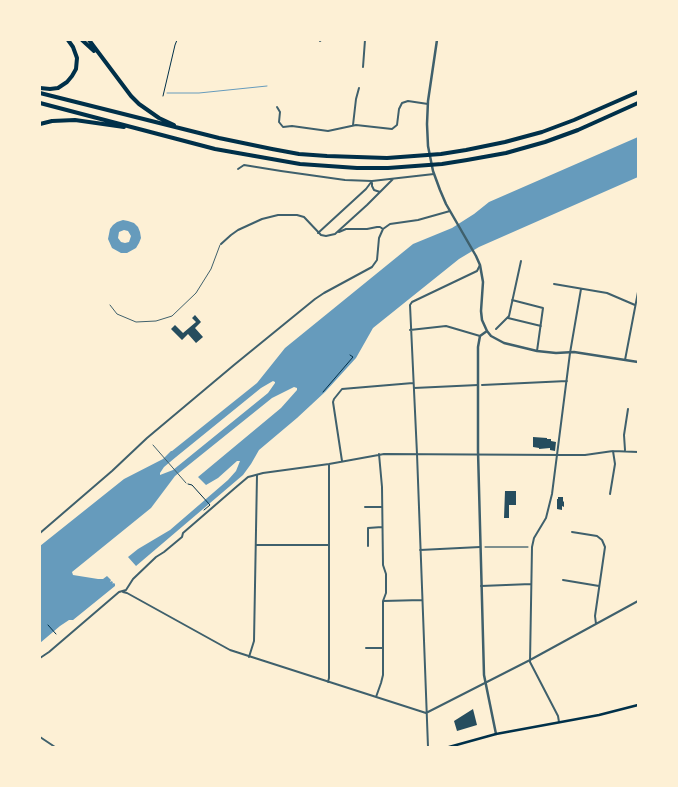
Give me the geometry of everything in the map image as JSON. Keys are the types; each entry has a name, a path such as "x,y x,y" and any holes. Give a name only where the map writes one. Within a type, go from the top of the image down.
{"highway":[{"path":"40,88 58,88 72,76 76,69 77,58 68,40"},
{"path":"82,40 101,58"},
{"path":"89,40 123,88 139,104 158,118 183,129"},
{"path":"40,92 246,144 299,154 387,158 466,150 505,142 542,132 574,120 638,92"},
{"path":"40,103 215,149 325,166 388,168 467,160 545,142 578,130 638,103"},
{"path":"40,124 52,121 75,120 143,130"}],"main road":[{"path":"449,747 496,734 599,715 638,705"}],"street":[{"path":"363,67 365,40"},
{"path":"438,40 428,104 427,141 433,172 440,190 480,265 483,282 481,311 482,320 487,331 504,343 537,351 570,353 638,362"},
{"path":"352,126 359,88"},
{"path":"277,106 280,112 279,122 283,127 292,126 328,131 352,126 392,129 397,126 400,107 403,102 428,104"},
{"path":"238,169 244,165 345,180 372,181 433,172"},
{"path":"336,233 393,179"},
{"path":"372,181 373,190 380,192"},
{"path":"318,232 366,189 372,181"},
{"path":"40,533 147,438 315,299 372,267 378,258 379,238 383,229 390,224 418,220 450,211"},
{"path":"221,244 238,230 262,219 278,215 304,217 318,232 326,236 346,230 380,227 383,229"},
{"path":"496,329 508,318 521,261"},
{"path":"428,747 410,305 477,271 480,265"},
{"path":"554,284 607,293 635,305"},
{"path":"558,722 558,716 530,663 532,547 534,538 548,513 552,494 566,380 581,289"},
{"path":"625,360 638,292"},
{"path":"512,300 543,308 537,351"},
{"path":"508,318 541,326"},
{"path":"410,330 446,326 480,336"},
{"path":"487,331 480,336 478,345 480,547 484,675 496,734"},
{"path":"482,385 566,380"},
{"path":"342,461 333,402 342,389 413,383"},
{"path":"414,388 478,385"},
{"path":"625,450 624,435 628,409"},
{"path":"40,658 119,592 126,590 133,579 156,557 182,537 184,533 248,477 262,473 329,464 379,454 586,455 625,450 638,452"},
{"path":"610,494 615,464 613,451"},
{"path":"376,697 382,677 383,601 386,593 386,574 382,565 382,487 379,454"},
{"path":"328,682 329,464"},
{"path":"250,657 254,641 258,474"},
{"path":"365,507 382,507"},
{"path":"368,546 368,528 382,527"},
{"path":"572,532 598,536 605,547 595,616 596,624"},
{"path":"256,545 329,545"},
{"path":"420,550 480,547"},
{"path":"563,580 600,586"},
{"path":"481,586 531,584"},
{"path":"122,592 226,648 426,713 530,660 638,601"},
{"path":"383,601 422,600"},
{"path":"366,648 383,648"},
{"path":"40,737 55,747"}],"lane":[{"path":"110,305 117,314 136,322 156,321 172,316 196,293 211,269 221,244"},
{"path":"154,445 186,483"}],"path":[{"path":"163,96 177,40"},
{"path":"324,391 353,357 350,355"},
{"path":"186,483 192,485 210,505"},
{"path":"480,547 532,547"},
{"path":"48,624 56,634"}],"water":[{"path":"638,137 638,177 479,247 459,259 373,328 356,358 325,392 259,450 243,475 136,566 128,557 170,530 228,480 236,471 240,461 237,461 218,478 206,485 198,477 281,408 297,388 294,387 272,398 175,476 151,508 72,572 73,575 98,579 103,579 107,576 115,586 73,620 69,620 60,626 40,643 40,546 124,479 163,459 257,383 285,348 413,244 452,228 489,202","holes":["273,381 275,382 268,393 173,470 160,475 164,467 261,388"]},
{"path":"123,220 134,223 140,232 141,238 136,248 127,253 121,253 112,248 108,239 110,229 117,222","holes":["128,231 131,236 129,242 121,242 118,238 119,232"]}],"building":[{"path":"195,315 201,322 195,328 203,337 196,343 188,334 182,340 171,329 175,325 183,333 196,322 192,318"},
{"path":"533,437 547,438 556,442 555,451 550,450 550,448 539,449 533,447"},
{"path":"505,491 516,491 516,505 509,505 509,518 504,518"},
{"path":"558,497 563,497 564,507 562,506 562,510 557,509"},
{"path":"473,709 477,725 457,731 454,721"}],"waterway":[{"path":"167,93 199,93 267,86"}]}
